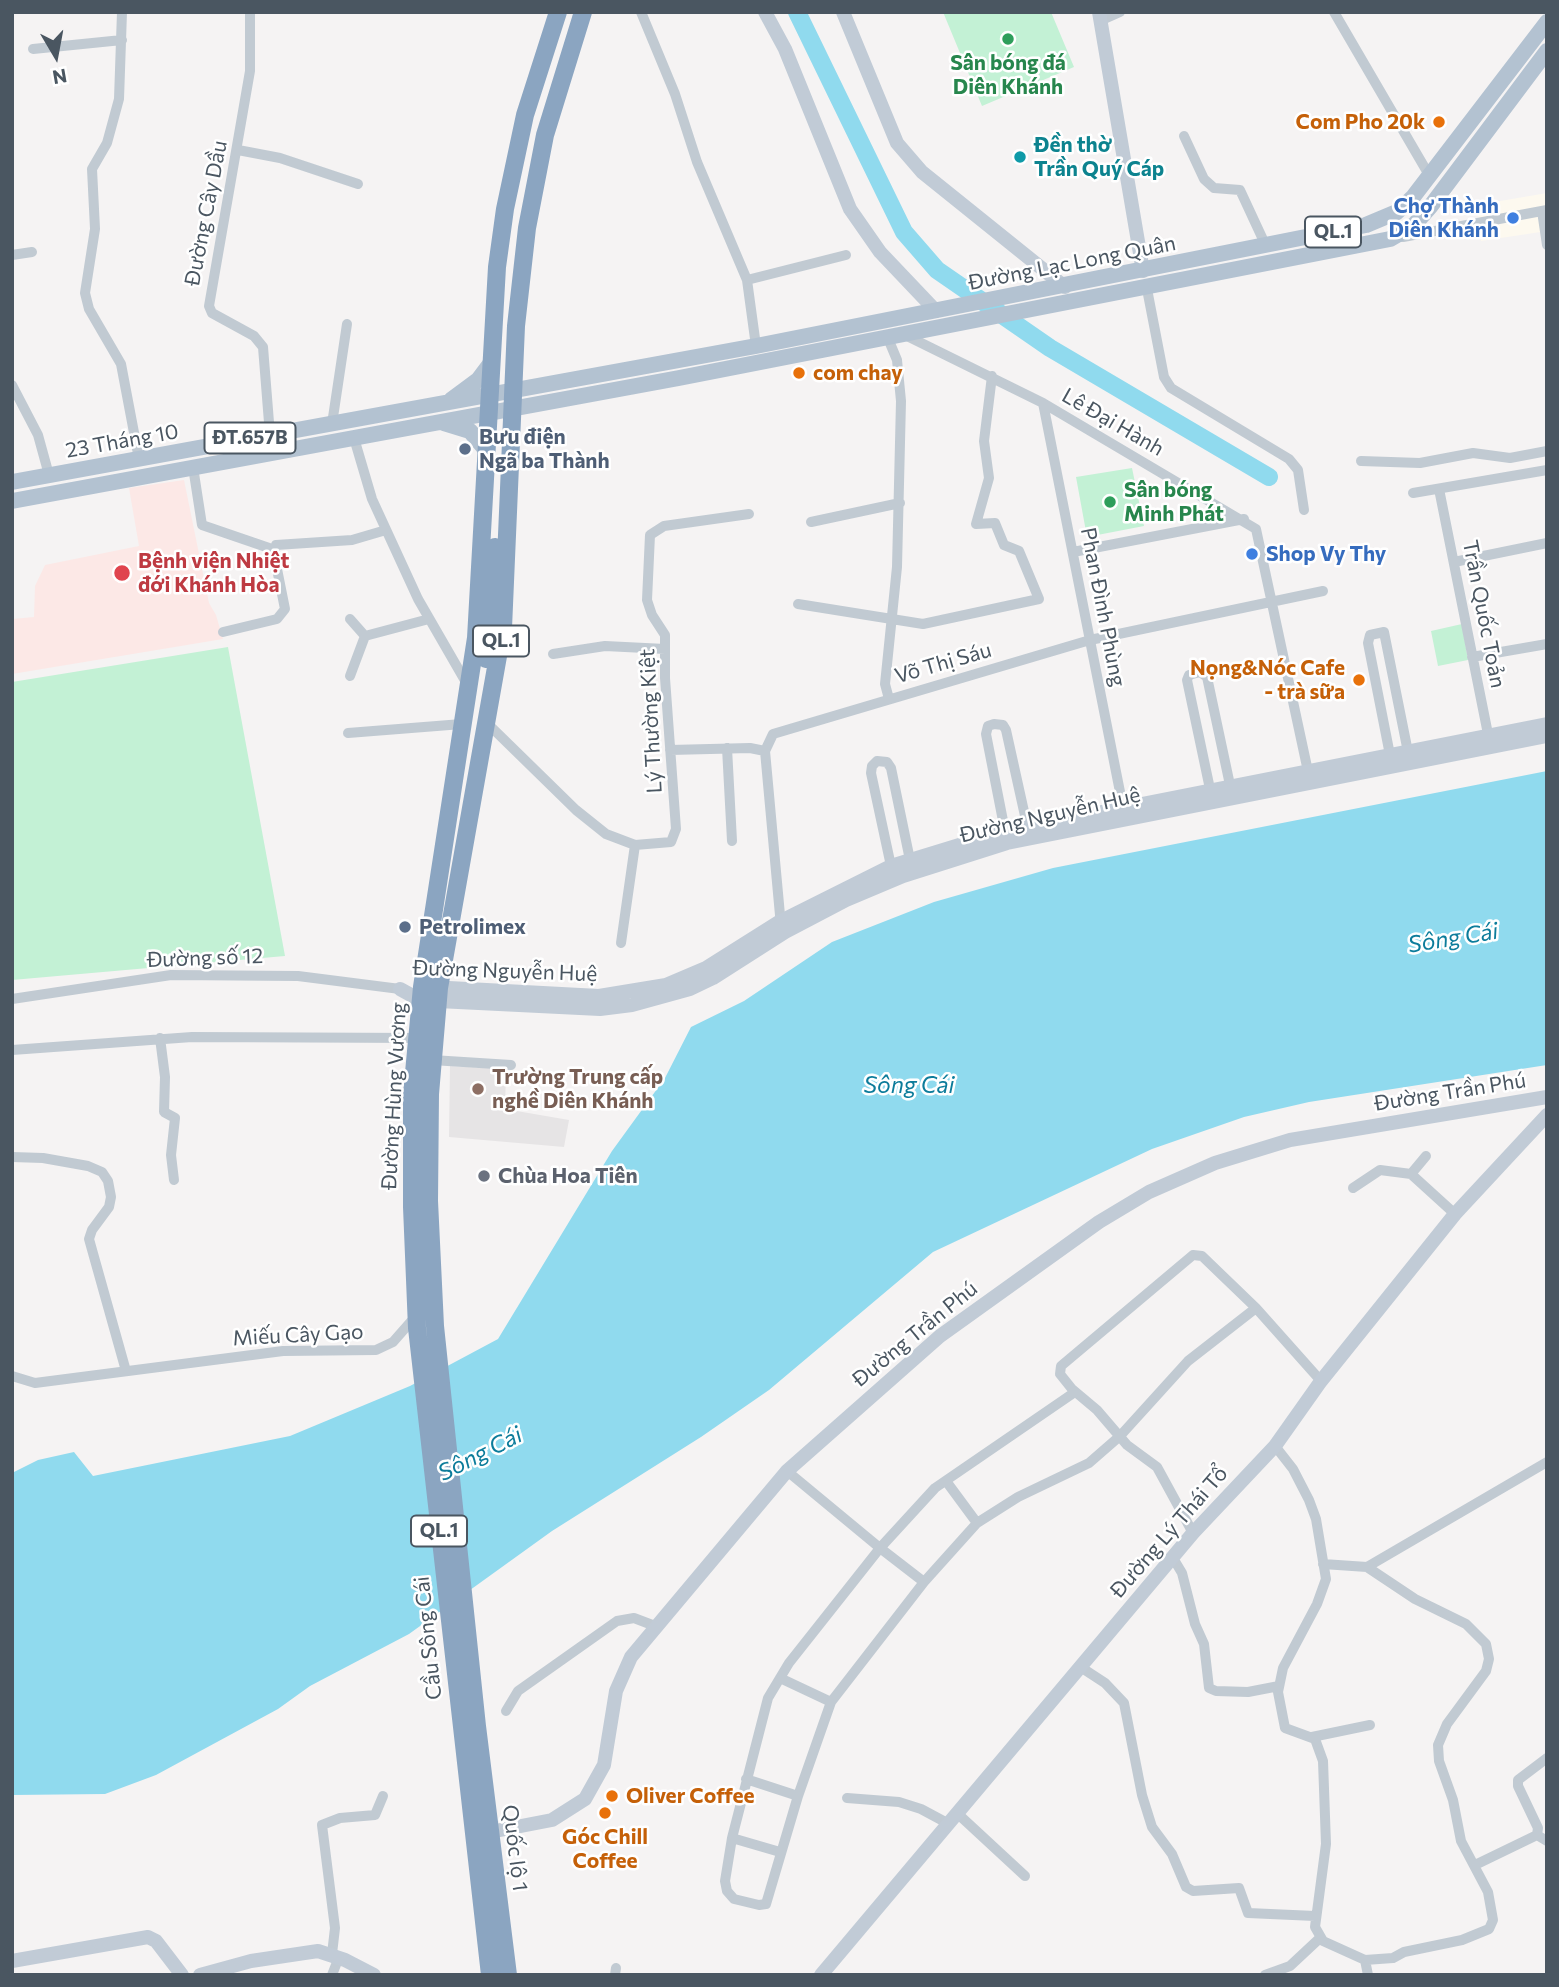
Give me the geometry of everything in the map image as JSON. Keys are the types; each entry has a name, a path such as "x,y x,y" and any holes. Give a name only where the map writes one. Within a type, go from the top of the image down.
{"highway":[{"name":"QL.1","path":"449,869 463,724 480,593 496,278 505,208 525,115 558,12"},
{"name":"QL.1","path":"449,869 491,624 506,307 511,257 534,134 571,12"},
{"name":"QL.1","path":"449,869 487,723 503,628 520,279 535,180 552,108 583,12"},
{"name":"Đường Hùng Vương","path":"423,1323 411,1148 416,1038 430,994 449,869"},
{"name":"Đường Hùng Vương","path":"423,1323 434,1039 430,994"},
{"name":"Cầu Sông Cái","path":"423,1323 469,1731"},
{"name":"Quốc lộ 1","path":"469,1731 489,1832 508,1975"},
{"name":"Quốc lộ 1","path":"469,1731 490,1975"}],"main road":[{"name":"Đường Lạc Long Quân","path":"513,400 756,346 1030,294 1381,221 1405,206 1547,22"},
{"name":"Đường Lạc Long Quân","path":"513,400 1147,289 1390,239 1414,225 1430,207 1547,51"},
{"name":"ĐT.657B","path":"444,404 468,389 490,364"},
{"path":"488,404 513,400"},
{"name":"23 Tháng 10","path":"12,482 444,404 488,404"},
{"name":"23 Tháng 10","path":"12,501 438,422 488,404"},
{"name":"ĐT.657B","path":"438,422 470,431 486,450"}],"street":[{"path":"121,12 121,76 112,129 92,169 95,229 85,293 89,309 121,364 139,459"},
{"name":"Đường Cây Dầu","path":"250,12 250,71 209,306 212,313 254,336 263,347 270,435"},
{"path":"641,12 646,31 678,105 697,162 747,280 756,346"},
{"path":"765,12 785,50 841,189 862,230 936,311"},
{"path":"843,12 897,143 922,172 1065,287"},
{"path":"1120,12 1101,16 1143,271"},
{"path":"1334,12 1429,175"},
{"path":"33,49 122,40"},
{"path":"1184,136 1204,179 1214,188 1240,190 1266,246"},
{"path":"238,150 280,158 358,184"},
{"path":"1390,239 1545,210 1547,245"},
{"path":"12,255 32,252"},
{"path":"747,280 846,255"},
{"path":"1147,289 1164,377 1171,388 1289,459 1298,470 1304,510"},
{"path":"332,424 347,324"},
{"path":"889,699 885,684 897,567 900,503 901,401 895,335"},
{"name":"Lê Đại Hành","path":"895,335 992,376 1244,519 1258,533 1309,776"},
{"path":"798,604 923,624 1039,599 1019,551 1004,545 995,523 976,524 989,478 984,441 992,376"},
{"path":"12,385 38,435 49,475"},
{"name":"Phan Đình Phùng","path":"1043,404 1124,812"},
{"path":"354,438 368,488 386,530 429,619 469,687"},
{"path":"1362,461 1420,463 1473,453 1510,458 1547,451"},
{"path":"194,467 202,525 275,550"},
{"path":"1413,493 1547,470"},
{"name":"Trần Quốc Toản","path":"1439,489 1489,741"},
{"path":"811,522 900,503"},
{"name":"Lý Thường Kiệt","path":"635,845 668,843 676,837 665,633 652,615 647,600 651,533 672,525 749,514"},
{"path":"1073,552 1244,519"},
{"path":"223,632 278,619 285,609 276,545 352,540 386,530"},
{"path":"1454,562 1547,543"},
{"name":"Võ Thị Sáu","path":"765,751 773,734 1090,639 1323,591"},
{"path":"350,619 365,636"},
{"path":"365,636 429,619"},
{"path":"1390,755 1368,643 1370,635 1384,632 1408,752"},
{"path":"350,676 365,636"},
{"path":"1472,657 1547,644"},
{"path":"553,654 606,646 665,649"},
{"path":"1210,789 1187,680 1189,675 1200,672 1207,677 1230,785"},
{"path":"487,723 586,819 612,837 635,845 621,943"},
{"path":"348,733 463,724"},
{"path":"1005,831 986,734 988,726 994,724 1003,725 1006,730 1027,825"},
{"name":"Đường Nguyễn Huệ","path":"400,989 600,1009 632,1005 701,984 782,927 891,866 910,860 1027,825 1124,812 1489,741 1547,724"},
{"name":"Đường Nguyễn Huệ","path":"782,927 903,876 1007,843 1210,789 1309,776 1408,752 1547,736"},
{"path":"670,750 726,748 765,751 782,927"},
{"path":"726,748 732,841"},
{"path":"877,761 887,762 891,768 910,860 903,876 891,866 871,773 872,766 877,761"},
{"name":"Đường số 12","path":"12,999 171,975 298,976 400,989"},
{"path":"12,1050 160,1038 257,1036 434,1039"},
{"path":"160,1038 165,1077 164,1112 176,1118 171,1155 174,1180"},
{"path":"432,1060 511,1065"},
{"name":"Đường Trần Phú","path":"489,1832 552,1820 584,1799 596,1782 606,1757 620,1679 635,1651 787,1471 940,1336 1099,1222 1149,1192 1215,1163 1290,1140 1547,1097"},
{"name":"Đường Lý Thái Tổ","path":"821,1975 1193,1533 1275,1446 1321,1381 1455,1214 1547,1115"},
{"path":"1411,1174 1426,1156"},
{"path":"12,1157 43,1158 88,1166 102,1172 108,1181 111,1197 109,1207 92,1230 89,1239 125,1371"},
{"path":"1353,1188 1380,1170 1411,1174 1455,1214"},
{"path":"1193,1533 1157,1467 1119,1436 1075,1392 1060,1374 1061,1366 1193,1255 1202,1256 1256,1308 1321,1381"},
{"path":"1075,1392 928,1494 880,1548 780,1678 768,1698 732,1838 725,1881 727,1891 734,1899 766,1904 798,1796 831,1702 924,1582 977,1523 1018,1497 1078,1471 1119,1436 1188,1362 1256,1308"},
{"name":"Miếu Cây Gạo","path":"12,1376 35,1383 283,1351 376,1350 423,1323"},
{"path":"1275,1446 1293,1469 1316,1519 1324,1587 1283,1668 1279,1686 1284,1728 1312,1737 1370,1725"},
{"path":"1367,1567 1545,1467"},
{"path":"787,1471 924,1582"},
{"path":"946,1481 977,1523"},
{"path":"1173,1558 1182,1573 1195,1624 1204,1644 1209,1688 1216,1691 1248,1692 1279,1686"},
{"path":"1320,1938 1365,1960 1394,1958 1404,1952 1452,1943 1489,1929 1493,1920 1492,1910 1475,1865 1461,1841 1453,1800 1439,1761 1438,1745 1447,1724 1486,1671 1489,1659 1486,1644 1466,1624 1415,1599 1367,1567 1323,1564"},
{"path":"506,1711 518,1691 617,1621 634,1618 655,1626"},
{"path":"1079,1666 1105,1683 1124,1703 1142,1795 1152,1827 1172,1854 1186,1887 1193,1891 1239,1888 1248,1913 1315,1916"},
{"path":"780,1678 831,1702"},
{"path":"1312,1737 1321,1751 1325,1788 1326,1844 1315,1916 1320,1938"},
{"path":"1475,1865 1536,1835 1538,1828 1518,1786 1518,1780 1547,1758"},
{"path":"746,1779 798,1796"},
{"path":"332,1975 336,1956 335,1928 322,1825 355,1815 372,1816 377,1813 383,1796"},
{"path":"847,1798 899,1802 954,1819 1025,1876"},
{"path":"1536,1835 1547,1841"},
{"path":"732,1838 780,1852"},
{"path":"12,1961 148,1937 156,1941 183,1975"},
{"path":"1265,1975 1290,1966 1320,1938"},
{"path":"200,1975 251,1961 318,1951 336,1956 374,1975"},
{"path":"1365,1960 1368,1975"}],"shaded area":[{"name":"Chợ Thành Diên Khánh","path":"1547,193 1547,231 1481,241 1477,205"},
{"name":"Bệnh viện Nhiệt đới Khánh Hòa","path":"184,480 209,603 216,615 223,639 12,674 12,619 34,617 35,586 45,565 139,546 129,488"},
{"name":"Trường Trung cấp nghề Diên Khánh","path":"450,1066 506,1069 505,1109 569,1120 564,1147 449,1137"}],"green space":[{"name":"Sân bóng đá Diên Khánh","path":"943,12 1051,12 1074,67 982,106"},
{"name":"Sân bóng Minh Phát","path":"1132,468 1144,526 1087,537 1076,477"},
{"path":"1462,624 1468,660 1438,666 1431,631"},
{"path":"228,647 285,956 12,980 12,682"}],"water":[{"name":"Sông Cái","path":"1547,771 1547,1065 1309,1102 1244,1117 1152,1149 933,1252 769,1390 701,1437 552,1531 409,1634 310,1686 278,1709 156,1775 105,1794 12,1795 12,1473 38,1460 74,1452 93,1476 290,1436 410,1386 498,1339 612,1151 665,1078 691,1027 744,1001 832,942 934,902 1053,868"}],"waterway":[{"path":"797,12 904,232 937,270 1050,348 1269,477"}],"place":[{"name":"Sân bóng đá Diên Khánh","path":"1008,39"},
{"name":"Com Pho 20k","path":"1439,122"},
{"name":"Đền thờ Trần Quý Cáp","path":"1020,157"},
{"name":"Chợ Thành Diên Khánh","path":"1513,218"},
{"name":"com chay","path":"799,373"},
{"name":"Bưu điện Ngã ba Thành","path":"465,449"},
{"name":"Sân bóng Minh Phát","path":"1110,502"},
{"name":"Shop Vy Thy","path":"1252,554"},
{"name":"Bệnh viện Nhiệt đới Khánh Hòa","path":"122,573"},
{"name":"Nọng&Nóc Cafe - trà sữa","path":"1359,680"},
{"name":"Petrolimex","path":"405,927"},
{"name":"Trường Trung cấp nghề Diên Khánh","path":"478,1089"},
{"name":"Chùa Hoa Tiên","path":"484,1176"},
{"name":"Oliver Coffee","path":"612,1796"},
{"name":"Góc Chill Coffee","path":"605,1813"}]}
